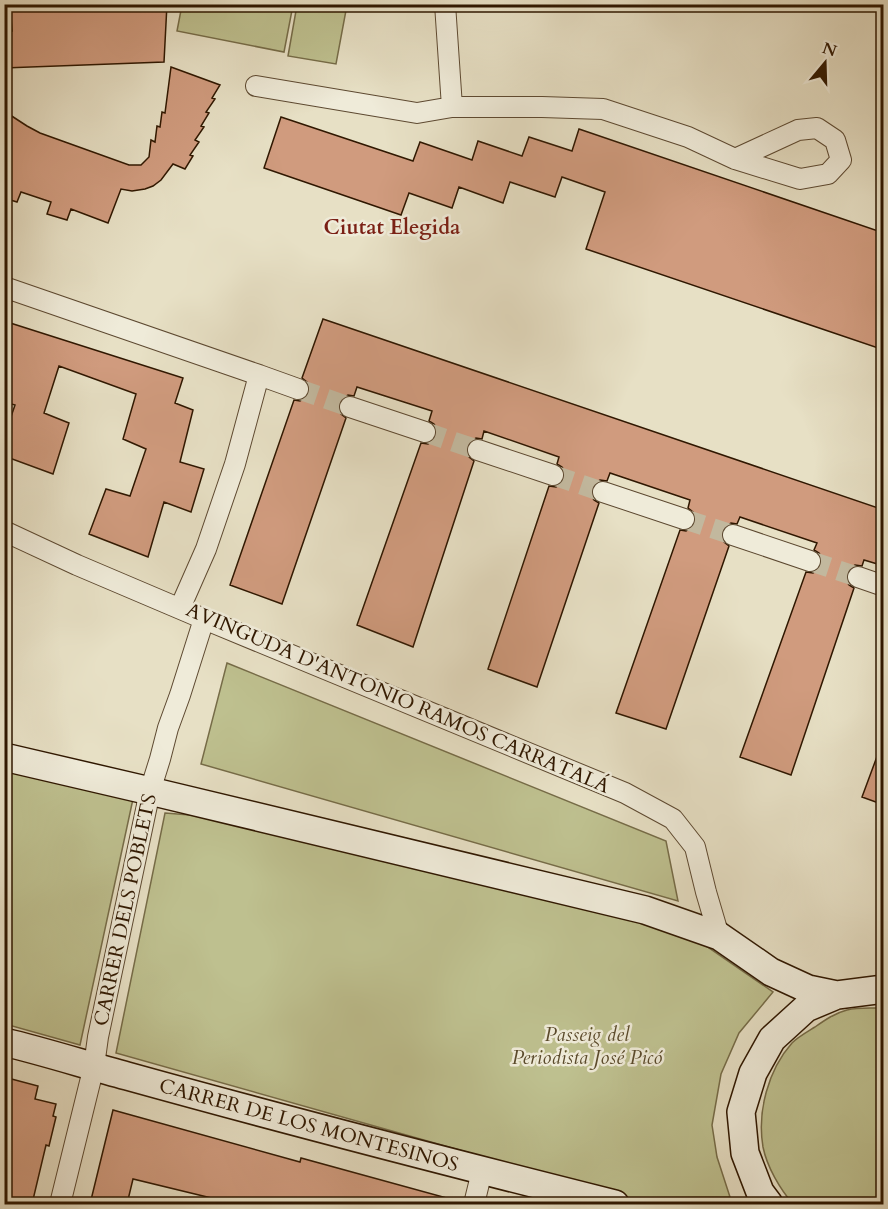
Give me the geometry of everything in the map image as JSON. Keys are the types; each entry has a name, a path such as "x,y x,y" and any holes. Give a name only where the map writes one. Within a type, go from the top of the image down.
{"main road":[{"path":"4,757 645,910 719,936 771,972 808,989 837,995"},
{"path":"769,1204 760,1192 745,1153 741,1112 753,1073 772,1039 807,1008 837,995 883,988"},
{"name":"CARRER DE LOS MONTESINOS","path":"4,1042 482,1171 615,1204"}],"street":[{"path":"445,4 452,107"},
{"path":"256,86 417,113 452,107 603,109 688,137 735,159 800,179 828,174 841,160 835,140 817,128 798,130 735,159"},
{"path":"4,288 298,389"},
{"path":"180,608 219,513 235,464 258,375"},
{"path":"350,407 425,432"},
{"path":"478,450 553,475"},
{"path":"603,492 684,519"},
{"name":"AVINGUDA D'ANTONIO RAMOS CARRATALÁ","path":"4,531 204,619 619,790 672,819 695,848 719,936"},
{"path":"733,535 810,561"},
{"path":"858,577 884,586"},
{"name":"CARRER DELS POBLETS","path":"60,1204 93,1066 150,791 204,619"},
{"path":"474,1204 482,1171"}],"green space":[{"path":"182,5 293,5 284,52 177,31"},
{"path":"297,5 347,5 336,64 288,56"},
{"path":"227,663 666,841 678,901 201,764"},
{"path":"4,769 133,799 80,1045 5,1024"},
{"name":"Passeig del Periodista José Picó","path":"165,813 215,817 672,929 706,946 773,992 739,1033 721,1074 712,1125 717,1157 730,1197 629,1198 116,1053"},
{"path":"883,1008 883,1204 793,1204 775,1177 763,1147 763,1106 771,1079 792,1043 826,1019 847,1010"}],"building":[{"path":"10,4 167,4 164,62 4,68 4,31 12,31"},
{"path":"171,67 220,85 212,98 215,99 206,112 209,113 201,126 204,127 195,140 199,142 190,155 193,156 185,169 173,164 161,180 153,186 132,191 121,189 108,223 71,209 67,220 47,214 51,202 21,192 17,202 4,198 4,111 40,133 129,165 141,165 149,157 151,140 155,142 157,126 160,127 162,112 165,113"},
{"path":"281,117 413,161 420,142 472,160 478,141 522,156 529,137 572,151 579,129 884,233 884,350 586,249 605,192 562,177 555,197 510,182 503,203 459,187 452,208 409,193 401,215 264,168"},
{"path":"323,319 884,510 884,566 864,560 862,566 855,565 847,573 846,580 854,588 791,775 740,757 806,572 813,573 821,565 822,558 814,550 817,543 740,517 737,524 731,523 726,526 721,537 729,546 666,729 616,713 680,530 686,531 691,528 696,517 688,508 690,500 610,473 607,481 600,480 592,488 591,495 599,503 537,687 488,669 549,486 556,487 561,484 565,472 557,464 559,457 484,431 482,439 476,438 466,447 466,452 474,461 413,647 357,625 421,443 428,444 436,436 437,429 429,421 432,411 357,387 354,396 348,395 343,398 338,409 346,418 282,604 230,585 294,400 300,401 309,392 310,387 302,378"},
{"path":"4,321 183,378 175,403 193,410 180,462 204,469 191,512 164,502 148,557 89,534 106,489 130,496 146,449 123,439 136,394 59,366 44,413 69,423 53,474 4,456 4,437 15,405 4,402"},
{"path":"882,743 884,744 884,805 862,797"},
{"path":"4,1077 38,1086 35,1099 56,1104 53,1116 56,1117 49,1146 46,1145 32,1204 4,1204 4,1161 8,1146 4,1145"},
{"path":"113,1110 300,1162 301,1158 454,1200 453,1204 260,1204 246,1201 245,1204 236,1204 133,1179 127,1204 90,1204"}],"tunnel":[{"path":"298,389 350,407"},
{"path":"425,432 478,450"},
{"path":"553,475 603,492"},
{"path":"684,519 733,535"},
{"path":"810,561 858,577"}],"district":[{"name":"Ciutat Elegida","path":"392,227"}]}
